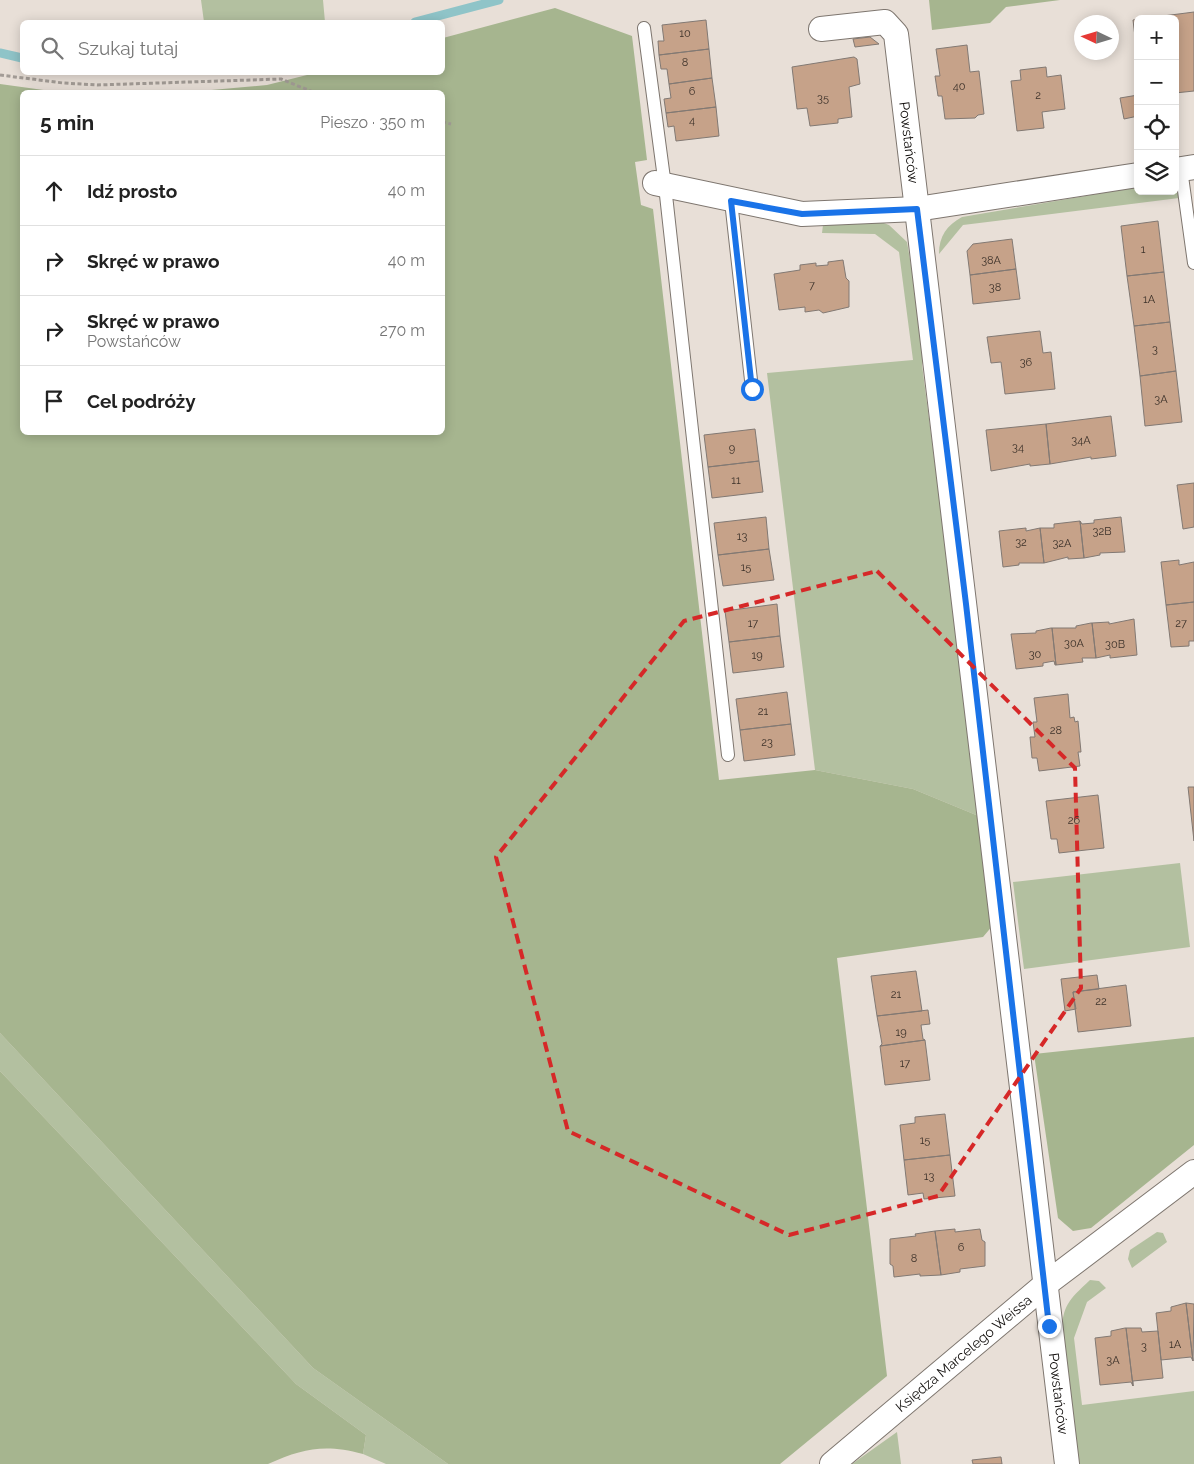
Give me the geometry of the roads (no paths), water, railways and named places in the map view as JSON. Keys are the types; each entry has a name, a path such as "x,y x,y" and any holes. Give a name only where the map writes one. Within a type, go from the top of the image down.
{"street":[{"name":"Powstańców","path":"821,29 885,22 896,34 1067,1464"},
{"path":"660,184 731,201 802,214 917,209 1134,176"},
{"name":"Księdza Marcelego Weissa","path":"832,1464 1046,1284 1194,1172"}],"lane":[{"path":"644,28 660,184 728,755"},
{"path":"1184,168 1194,264"},
{"path":"731,201 752,389"}],"waterway":[{"path":"423,20 499,0"},
{"path":"0,53 20,58"}]}
